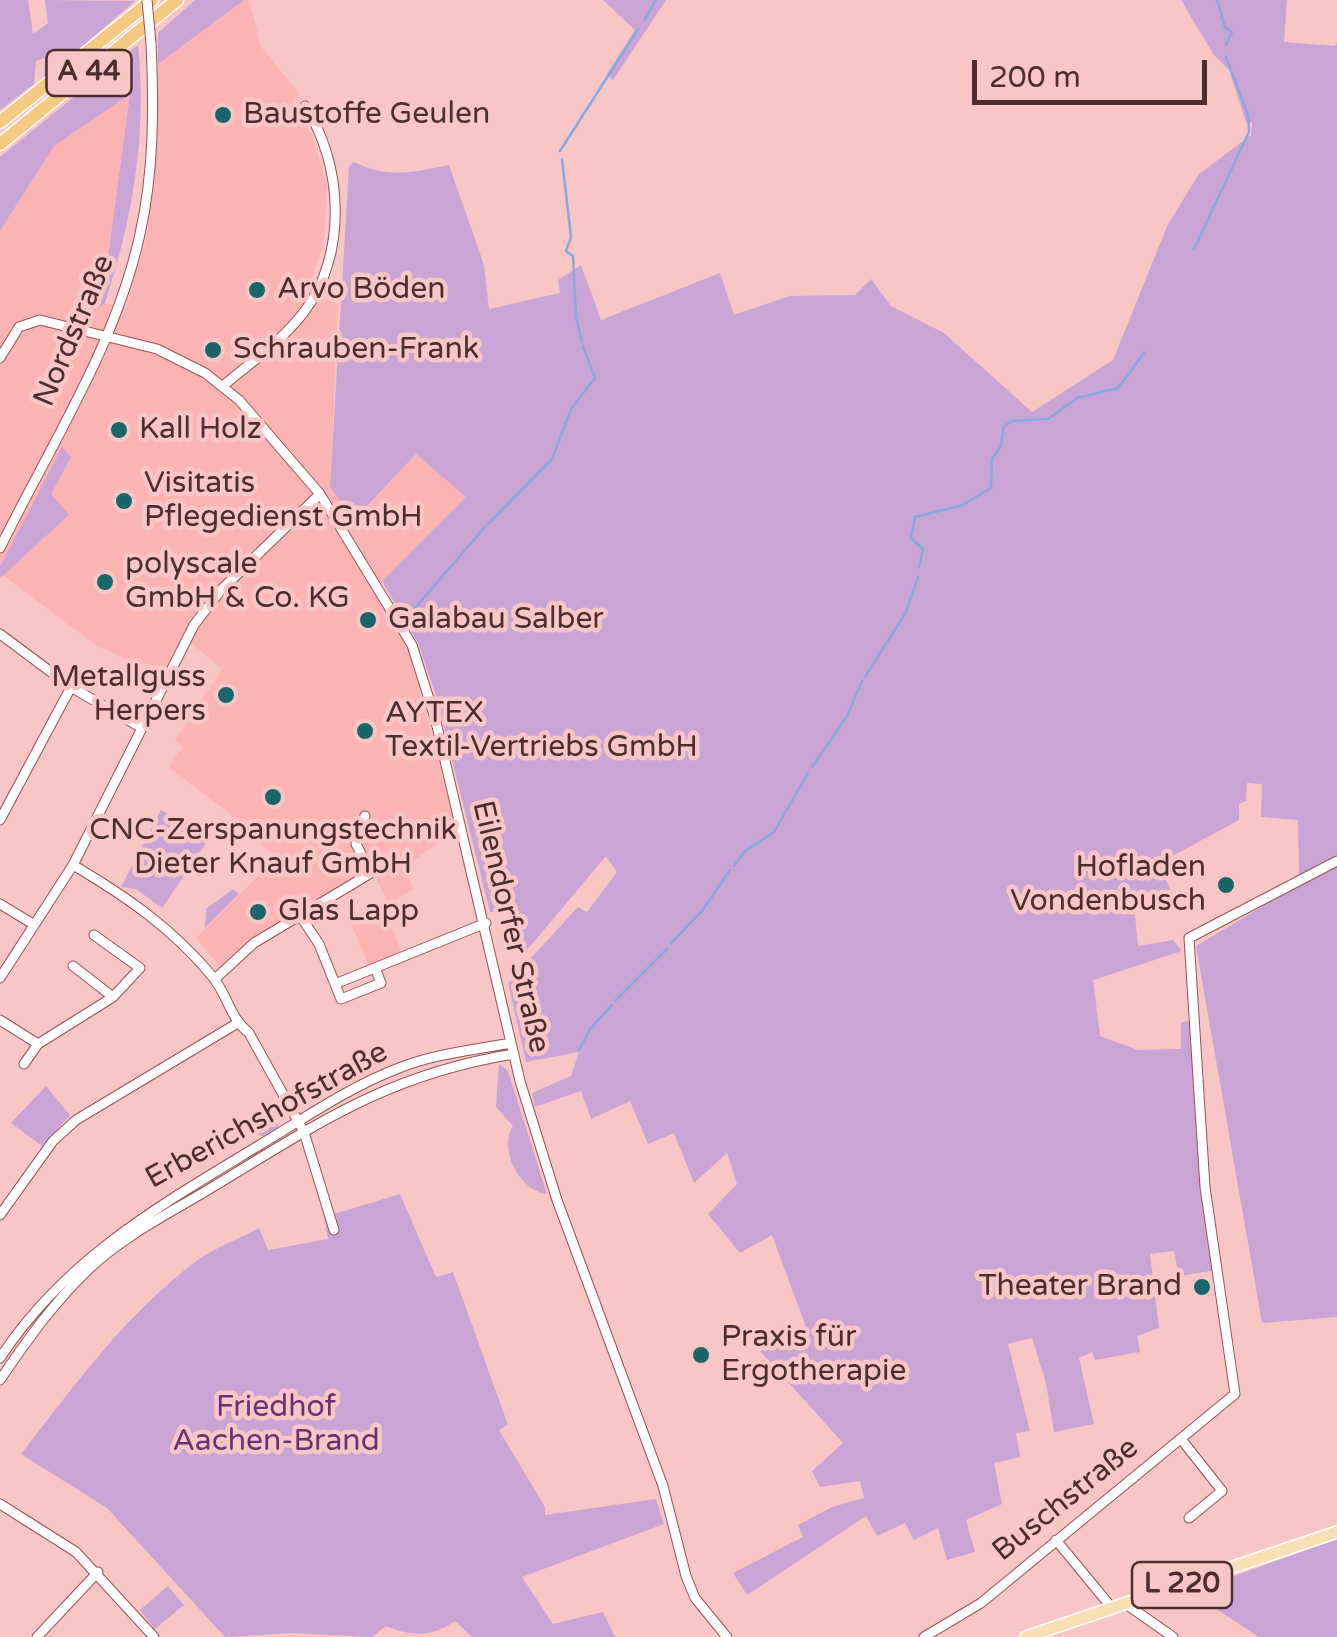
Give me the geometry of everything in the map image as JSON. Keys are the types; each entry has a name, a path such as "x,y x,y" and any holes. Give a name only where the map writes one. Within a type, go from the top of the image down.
{"highway":[{"name":"A 44","path":"0,122 150,0"},
{"name":"A 44","path":"0,144 177,0"}],"main road":[{"name":"L 220","path":"1026,1637 1337,1532"}],"street":[{"name":"Nordstraße","path":"0,548 106,336 132,266 145,209 153,140 150,0"},
{"path":"223,386 290,328 319,288 326,265 334,211 332,162 305,106"},
{"name":"Eilendorfer Straße","path":"0,358 19,327 29,322 106,336 182,359 223,386 320,494 406,634 424,675 486,923 511,1043 557,1200 663,1486 686,1576 695,1598 727,1637"},
{"path":"0,978 73,865 194,625 222,590 320,494"},
{"path":"0,634 71,687 142,728"},
{"path":"0,820 71,687"},
{"path":"215,979 254,943 371,873 356,844 365,816"},
{"name":"Buschstraße","path":"924,1637 981,1603 1235,1394 1205,1187 1188,938 1337,861"},
{"path":"73,865 158,919 215,979 236,1024 249,1033 304,1132"},
{"path":"0,904 33,924"},
{"path":"299,914 319,944 341,999 381,983 375,968"},
{"path":"335,984 486,923"},
{"path":"24,1064 38,1044 113,997 140,968 94,935"},
{"path":"73,966 113,997"},
{"path":"65,1014 75,1022"},
{"path":"0,1020 38,1044"},
{"path":"0,1215 52,1141 76,1120 236,1024"},
{"name":"Erberichshofstraße","path":"0,1358 48,1295 116,1241 298,1122 400,1068 511,1043"},
{"name":"Erberichshofstraße","path":"0,1380 57,1302 116,1241 368,1095 408,1078 514,1054"},
{"name":"Erberichshofstraße","path":"304,1132 334,1230"},
{"path":"1181,1439 1222,1491 1189,1518"},
{"path":"0,1504 45,1528 98,1572 154,1637"},
{"path":"1056,1540 1112,1608"},
{"path":"37,1637 98,1572"},
{"path":"1126,1604 1172,1637"},
{"path":"1143,1637 1154,1626"}],"shaded area":[{"path":"249,0 261,47 300,94 292,103 312,135 327,185 324,242 311,281 338,304 330,487 355,520 416,454 466,497 375,590 408,648 457,830 406,866 413,889 384,908 402,954 369,967 349,918 389,904 371,868 251,941 222,969 196,938 276,858 228,812 169,767 183,747 175,740 222,669 183,636 167,667 131,662 94,644 0,573 0,231 54,146 130,93 108,257 91,312 105,303 126,308 147,236 157,141 158,64"}],"green space":[{"path":"0,0 28,0 33,34 48,23 45,0 135,1 44,79 45,58 36,61 34,84 0,110"},
{"path":"195,0 244,0 158,64 158,33"},
{"path":"603,0 666,0 613,80 607,74 635,30"},
{"path":"1181,0 1287,0 1284,42 1335,46 1337,42 1337,858 1299,878 1298,820 1261,817 1262,784 1247,783 1246,801 1239,804 1239,820 1161,862 1172,897 1134,904 1138,946 1173,940 1182,951 1093,980 1100,1036 1138,1050 1181,1049 1181,1022 1191,1021 1217,1270 1179,1276 1174,1251 1150,1254 1159,1328 1137,1336 1140,1352 1095,1360 1092,1352 1079,1358 1094,1424 1054,1432 1046,1383 1032,1338 1008,1344 1030,1431 1016,1433 1020,1457 994,1463 1002,1504 966,1520 975,1552 947,1560 938,1528 914,1540 905,1523 877,1536 866,1516 747,1595 733,1573 803,1537 798,1525 832,1507 864,1498 860,1481 820,1487 812,1471 843,1443 760,1351 807,1330 772,1235 740,1253 708,1214 737,1184 727,1153 694,1183 674,1133 648,1144 630,1101 591,1119 581,1091 535,1107 532,1093 571,1076 579,1052 526,1062 508,983 578,907 587,912 617,872 606,856 522,956 511,911 490,912 436,695 418,643 382,581 466,497 416,454 354,520 330,487 349,166 354,162 378,171 401,172 449,165 484,265 489,309 560,293 558,280 581,265 601,320 720,273 734,315 790,296 855,295 871,279 891,306 944,333 1032,412 1113,360 1168,224 1199,174 1251,135 1252,123 1246,122 1229,70 1213,54"},
{"path":"138,45 141,112 130,207 105,303 90,313 108,257 130,94 54,146 0,231 0,157"},
{"path":"62,447 71,457 51,494 69,515 0,578 0,567"},
{"path":"161,810 209,839 162,908 136,889 121,887"},
{"path":"1337,862 1337,1317 1262,1323 1196,946"},
{"path":"233,889 239,894 205,928 206,909"},
{"path":"499,1064 508,1071 547,1194 528,1185 514,1167 508,1145 513,1126 496,1107"},
{"path":"46,1086 70,1115 42,1146 11,1123"},
{"path":"265,1110 274,1114 278,1123 274,1132 265,1136 256,1132 252,1123 256,1114"},
{"name":"Friedhof Aachen-Brand","path":"400,1194 436,1277 453,1272 508,1425 499,1430 545,1507 545,1515 656,1499 664,1524 522,1577 553,1624 603,1612 615,1637 472,1637 455,1621 422,1634 386,1626 372,1637 291,1633 225,1637 107,1508 21,1454 125,1326 198,1260 259,1228 268,1250 328,1239 324,1217"},
{"path":"1337,1539 1337,1637 1259,1637 1190,1592"},
{"path":"168,1586 184,1605 155,1629 140,1610"}],"waterway":[{"path":"645,19 656,0"},
{"path":"1217,0 1225,27 1232,32 1226,45"},
{"path":"560,151 638,29"},
{"path":"1194,249 1249,132 1248,115 1226,57"},
{"path":"562,159 571,237 566,251 573,256 576,317 582,342"},
{"path":"488,524 552,459 571,409 595,378 583,346"},
{"path":"919,567 923,549 911,538 915,517 963,505 991,488 992,459 1001,446 1004,426 1013,421 1048,419 1077,398 1118,388 1144,353"},
{"path":"408,616 485,527"},
{"path":"865,677 905,614 918,577"},
{"path":"812,767 847,716 862,681"},
{"path":"734,866 745,851 774,832 808,773"},
{"path":"671,943 702,911 730,870"},
{"path":"615,1001 667,949"},
{"path":"579,1050 590,1029 612,1005"}],"place":[{"name":"Baustoffe Geulen","path":"223,115"},
{"name":"Arvo Böden","path":"257,290"},
{"name":"Schrauben-Frank","path":"213,350"},
{"name":"Kall Holz","path":"119,430"},
{"name":"Visitatis Pflegedienst GmbH","path":"124,501"},
{"name":"polyscale GmbH & Co. KG","path":"105,582"},
{"name":"Galabau Salber","path":"368,620"},
{"name":"Metallguss Herpers","path":"226,695"},
{"name":"AYTEX Textil-Vertriebs GmbH","path":"365,731"},
{"name":"CNC-Zerspanungstechnik Dieter Knauf GmbH","path":"273,797"},
{"name":"Hofladen Vondenbusch","path":"1226,885"},
{"name":"Glas Lapp","path":"258,912"},
{"name":"Theater Brand","path":"1202,1287"},
{"name":"Praxis für Ergotherapie","path":"701,1355"}]}
